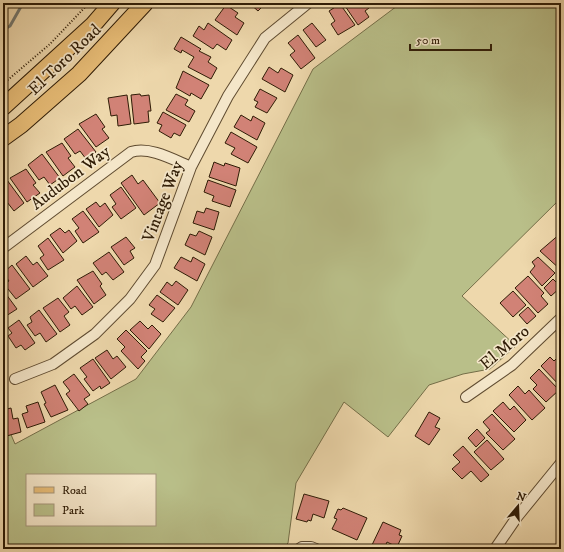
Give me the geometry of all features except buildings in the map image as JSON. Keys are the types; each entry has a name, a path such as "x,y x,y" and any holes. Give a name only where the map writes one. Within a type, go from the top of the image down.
{"main road":[{"name":"El Toro Road","path":"3,108 93,24 112,3"},
{"name":"El Toro Road","path":"3,138 22,125 79,74 145,3"}],"street":[{"name":"Vintage Way","path":"15,379 53,364 95,334 130,300 156,264 191,167 228,96 265,38 308,3"},
{"name":"Audubon Way","path":"3,248 125,155 138,150 148,151 191,167"},
{"name":"El Moro","path":"466,397 512,364 561,318"},
{"path":"495,549 517,517 561,463"},
{"path":"299,549 302,547 313,548"}],"path":[{"path":"3,84 50,44 89,3"}],"green space":[{"path":"401,3 561,3 561,198 462,296 516,346 490,369 463,374 429,385 388,437 344,402 296,483 288,543 282,549 3,549 3,416 15,444 136,379 191,307 313,69"}],"waterway":[{"path":"3,30 10,26 23,3"}]}
